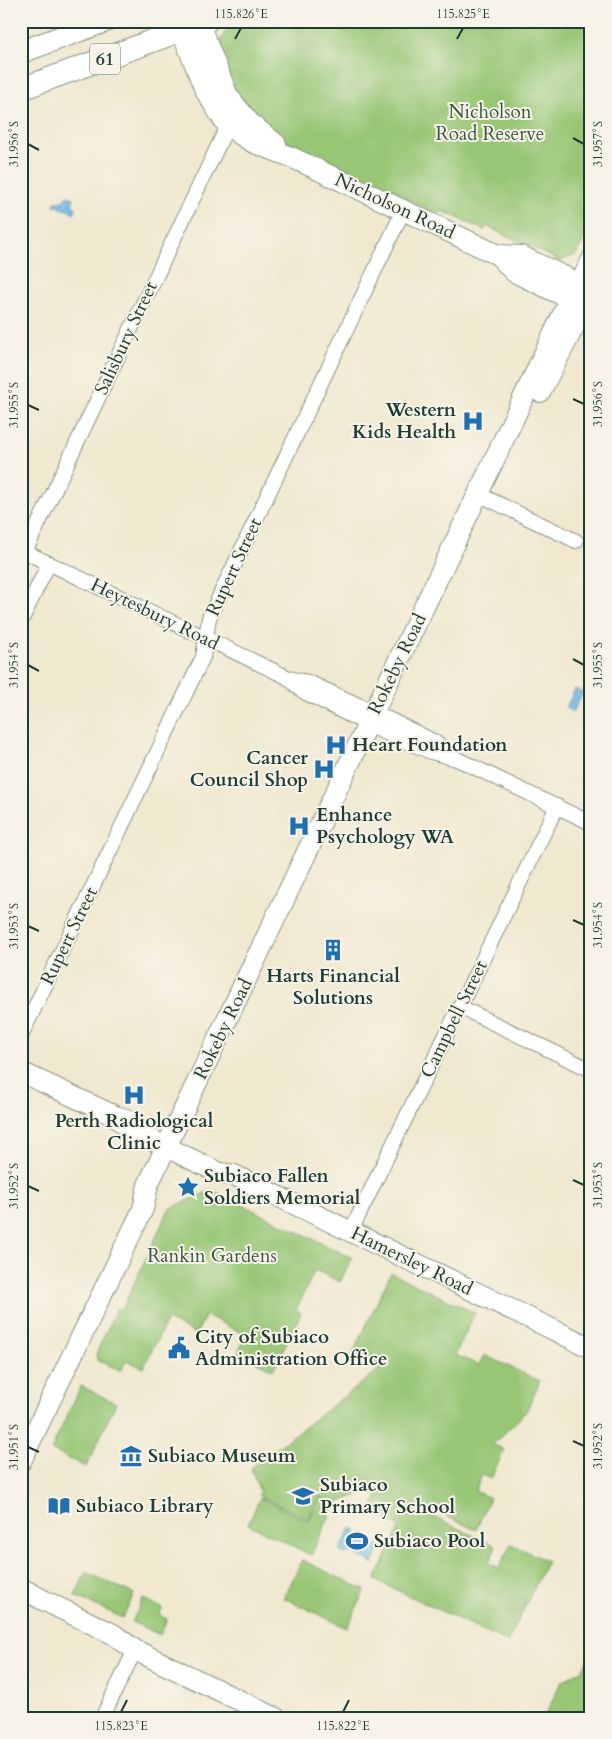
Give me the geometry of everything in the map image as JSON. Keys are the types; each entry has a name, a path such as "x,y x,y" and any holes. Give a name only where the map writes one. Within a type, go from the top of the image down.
{"main road":[{"name":"61","path":"21,52 105,21"},
{"name":"61","path":"21,89 192,23"},
{"name":"Nicholson Road","path":"291,156 255,128 234,106 222,84 204,36 192,23 186,42 205,90 228,125 254,143 291,156 498,255 514,272 584,296"},
{"name":"Rokeby Road","path":"21,1461 143,1209 159,1189 174,1145 484,497 584,296"},
{"name":"Hamersley Road","path":"21,1072 115,1116 135,1121 220,1173 234,1175 591,1348"},
{"path":"21,1588 45,1602 113,1634 135,1650 276,1718"},
{"path":"21,1604 108,1644 135,1650"}],"street":[{"name":"Salisbury Street","path":"23,551 228,125"},
{"name":"Rupert Street","path":"21,1036 203,657 209,618 404,210"},
{"name":"Rokeby Road","path":"584,296 591,255"},
{"path":"484,497 576,541"},
{"name":"Heytesbury Road","path":"23,551 289,678 304,692 435,742 457,759 591,822"},
{"path":"21,621 49,563"},
{"name":"Campbell Street","path":"351,1232 557,806"},
{"path":"460,1006 591,1070"},
{"path":"102,1718 135,1650"}],"green space":[{"name":"Nicholson Road Reserve","path":"238,21 591,21 591,225 576,255 560,261 486,226 484,230 445,212 434,212 281,139 236,95 220,53 221,40 225,32"},
{"name":"Rankin Gardens","path":"212,1190 352,1258 340,1282 315,1270 296,1310 301,1313 273,1370 238,1353 246,1335 206,1315 196,1334 167,1320 143,1368 126,1360 122,1369 119,1370 97,1360 96,1354 117,1308 122,1310 169,1209"},
{"path":"391,1273 475,1313 455,1355 479,1365 484,1355 540,1381 526,1412 493,1444 504,1450 491,1479 482,1475 475,1491 490,1498 476,1530 429,1508 427,1514 496,1546 489,1563 499,1568 511,1544 547,1561 508,1642 375,1580 400,1527 370,1512 383,1486 385,1487 387,1483 384,1481 382,1485 334,1504 319,1497 308,1519 259,1496 260,1492 251,1468 380,1369 352,1355"},
{"path":"81,1386 116,1403 86,1467 51,1450"},
{"path":"260,1498 308,1521 320,1498 335,1505 311,1555 248,1524"},
{"path":"302,1560 365,1590 347,1628 284,1598"},
{"path":"86,1572 134,1594 123,1618 75,1596"},
{"path":"143,1599 162,1608 159,1615 167,1619 160,1635 132,1622"},
{"path":"591,1654 591,1718 544,1718 561,1682 583,1669"}],"water":[{"path":"67,196 74,198 72,204 76,208 74,213 54,205 55,202 63,201"},
{"path":"575,689 584,693 573,712 566,708"},
{"name":"Subiaco Pool","path":"351,1528 356,1530 358,1536 381,1547 373,1563 350,1552 345,1554 339,1551"}],"place":[{"name":"Western Kids Health","path":"473,421"},
{"name":"Heart Foundation","path":"336,745"},
{"name":"Cancer Council Shop","path":"324,769"},
{"name":"Enhance Psychology WA","path":"299,826"},
{"name":"Harts Financial Solutions","path":"333,950"},
{"name":"Perth Radiological Clinic","path":"134,1095"},
{"name":"Subiaco Fallen Soldiers Memorial","path":"188,1187"},
{"name":"City of Subiaco Administration Office","path":"179,1348"},
{"name":"Subiaco Museum","path":"131,1456"},
{"name":"Subiaco Primary School","path":"303,1496"},
{"name":"Subiaco Library","path":"59,1506"},
{"name":"Subiaco Pool","path":"357,1541"}]}
